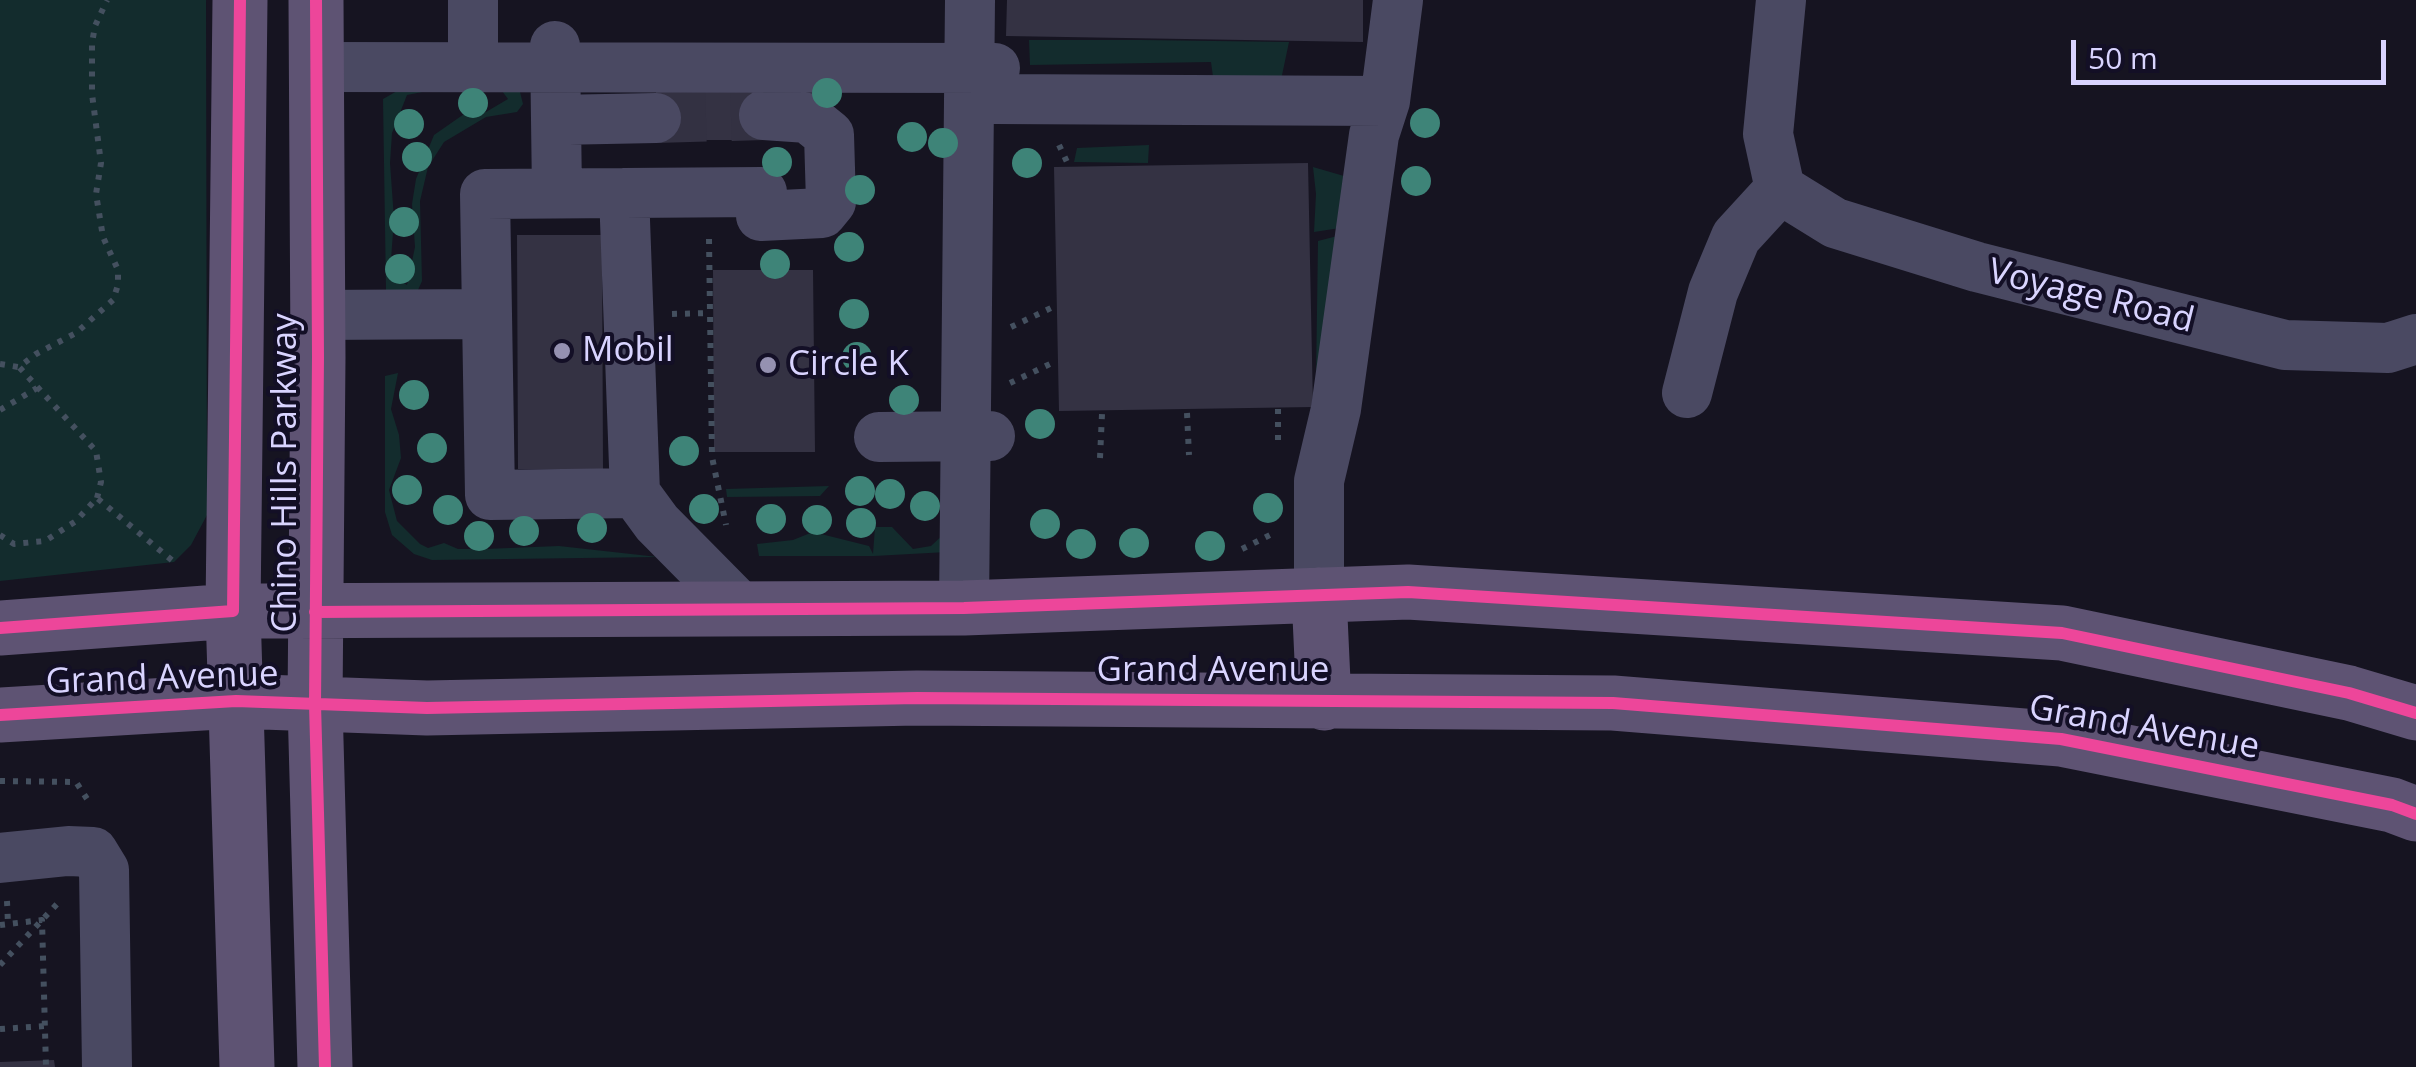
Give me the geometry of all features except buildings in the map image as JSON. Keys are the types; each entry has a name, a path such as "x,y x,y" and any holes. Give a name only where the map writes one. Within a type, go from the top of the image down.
{"main road":[{"name":"Chino Hills Parkway","path":"240,0 233,611 247,1067"},
{"name":"Chino Hills Parkway","path":"316,38 315,704 324,1067"},
{"name":"Grand Avenue","path":"0,628 233,611 976,608 1408,592 2062,633 2349,693 2416,713"},
{"name":"Grand Avenue","path":"1336,594 1340,702"},
{"name":"Grand Avenue","path":"0,715 236,701 427,708 918,698 1613,703 2061,739 2392,805 2416,814"}],"street":[{"path":"1336,594 1319,480 1336,408 1398,0"},
{"path":"1336,594 1417,0"},
{"path":"1687,393 1714,292 1736,238 1780,189 1768,134 1781,0"},
{"path":"316,38 487,23 555,56"},
{"path":"316,38 555,56 985,56 1379,118"},
{"path":"555,56 557,193"},
{"path":"982,422 992,336 985,56"},
{"path":"976,608 985,56"},
{"path":"634,493 490,495 485,194 762,192 762,216 822,213 831,202 829,135 808,118 764,114"},
{"path":"556,120 656,118"},
{"name":"Voyage Road","path":"1780,189 1835,223 1977,267 2284,345 2388,348 2416,340"},
{"path":"624,193 634,493 657,523 742,609"},
{"path":"316,315 486,314"},
{"path":"879,436 982,422"},
{"path":"0,858 93,852 104,870 107,1067"}],"path":[{"path":"19,368 36,354 76,333 113,300 118,285 118,270 103,237 96,194 101,163 93,106 92,56 94,26 107,0"},
{"path":"710,272 712,457 717,489"},
{"path":"992,336 1051,308"},
{"path":"0,364 19,368 96,451 101,482 97,498 76,522 45,540 14,544 0,535"},
{"path":"982,422 1050,364"},
{"path":"0,410 38,388"},
{"path":"1187,413 1189,455"},
{"path":"1100,458 1102,414"},
{"path":"97,498 174,562"},
{"path":"1239,564 1240,550 1280,530"},
{"path":"0,780 76,782 95,812"},
{"path":"0,965 64,897"},
{"path":"0,925 42,920"},
{"path":"42,920 46,1067"},
{"path":"0,1029 45,1026"}],"green space":[{"path":"0,0 206,0 207,515 191,545 174,562 0,581"},
{"path":"1029,40 1289,42 1281,80 1214,84 1211,62 1030,65"},
{"path":"413,82 520,92 523,104 517,112 486,117 444,142 428,167 420,201 422,281 418,290 386,290 383,99","holes":["443,88 502,91 508,99 486,112 467,112 434,135 416,179 412,204 415,247 407,285 390,273 394,219 392,133 407,95"]},
{"path":"1149,145 1148,163 1074,162 1077,148"},
{"path":"1313,167 1344,176 1340,228 1314,232"},
{"path":"1341,235 1316,379 1318,241"},
{"path":"398,373 391,409 401,458 389,490 397,521 420,544 428,548 444,543 458,549 559,546 658,557 432,560 414,554 392,535 385,512 385,376"},
{"path":"829,486 820,496 727,497 726,489"},
{"path":"965,514 947,552 874,556 759,556 757,544 793,540 813,532 869,546 873,554 875,527 892,527 913,549 931,546"}],"tunnel":[{"path":"656,118 764,115"}],"cycle path":[{"path":"0,628 233,611 240,0"},
{"path":"316,0 315,704 325,1067"},
{"path":"315,612 964,608 1408,592 2062,633 2349,693 2416,713"},
{"path":"0,715 236,701 427,708 917,698 1613,703 2061,739 2392,805 2416,814"}],"place":[{"name":"Mobil","path":"562,351"},
{"name":"Circle K","path":"768,365"}]}
